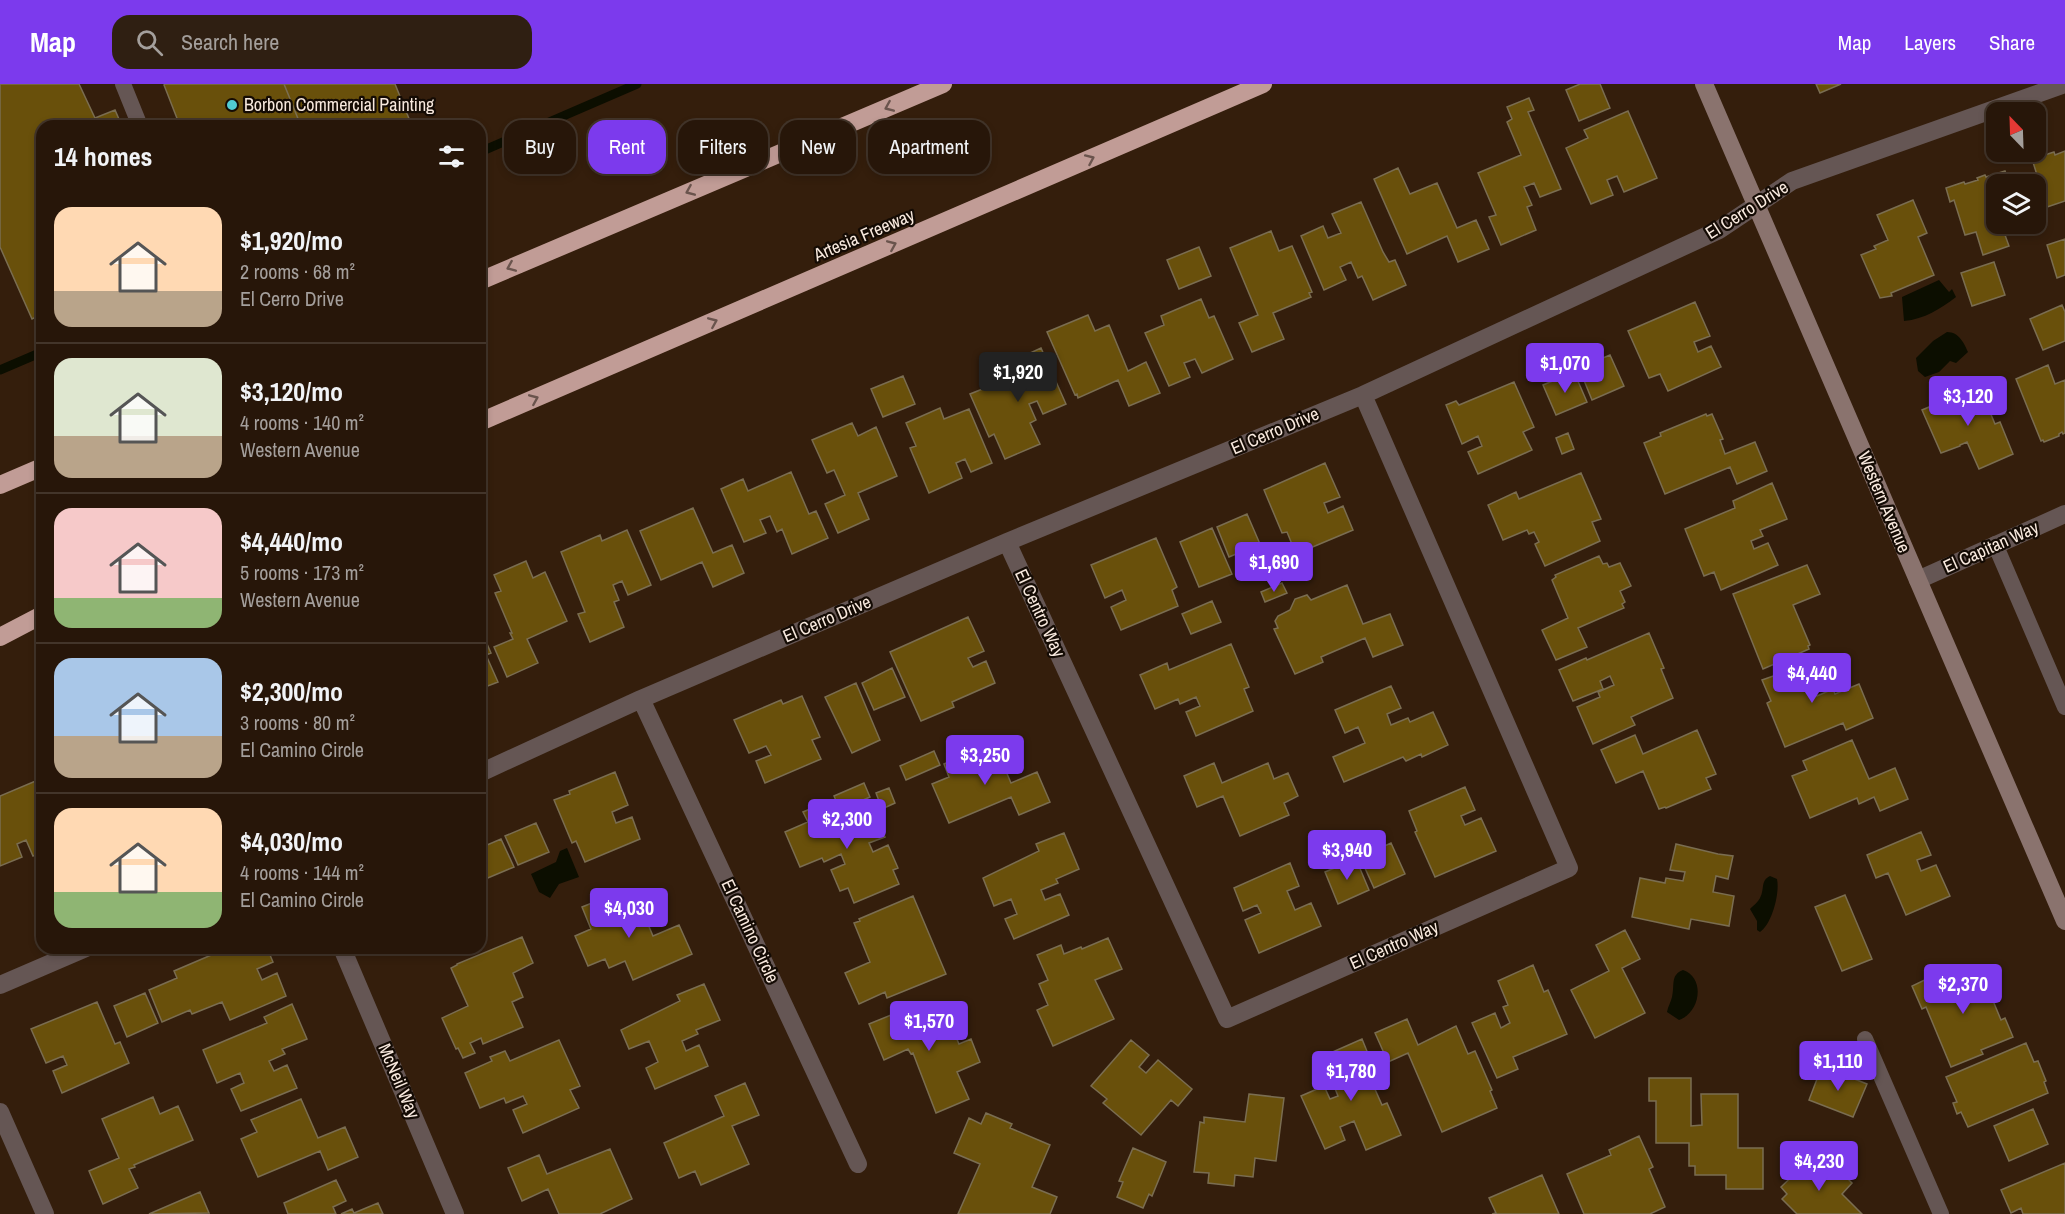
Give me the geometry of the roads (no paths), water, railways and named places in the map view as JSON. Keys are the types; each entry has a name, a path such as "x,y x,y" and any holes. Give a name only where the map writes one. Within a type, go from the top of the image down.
{"highway":[{"path":"486,277 943,84"},
{"name":"Artesia Freeway","path":"486,419 1263,84"},
{"path":"0,478 36,467"},
{"path":"0,485 36,468"},
{"path":"0,629 36,615"},
{"path":"0,637 36,616"}],"main road":[{"name":"Western Avenue","path":"1704,84 2065,921"}],"street":[{"name":"El Cerro Drive","path":"486,770 641,699 1007,542 1363,394 1719,230 1792,181 2065,84"},
{"name":"El Centro Way","path":"1007,542 1227,1019 1569,868 1363,394"},
{"name":"El Capitan Way","path":"1918,580 2065,514"},
{"name":"El Camino Circle","path":"641,699 858,1164"},
{"path":"0,985 72,954"},
{"name":"McNeil Way","path":"345,954 455,1214"},
{"path":"0,1112 45,1214"}],"lane":[{"path":"123,84 138,120"},
{"path":"1995,544 2065,707"},
{"path":"1865,1040 1941,1214"}],"waterway":[{"path":"486,149 637,84"},
{"path":"0,370 36,355"}],"place":[{"name":"Borbon Commercial Painting","path":"232,105"}]}
